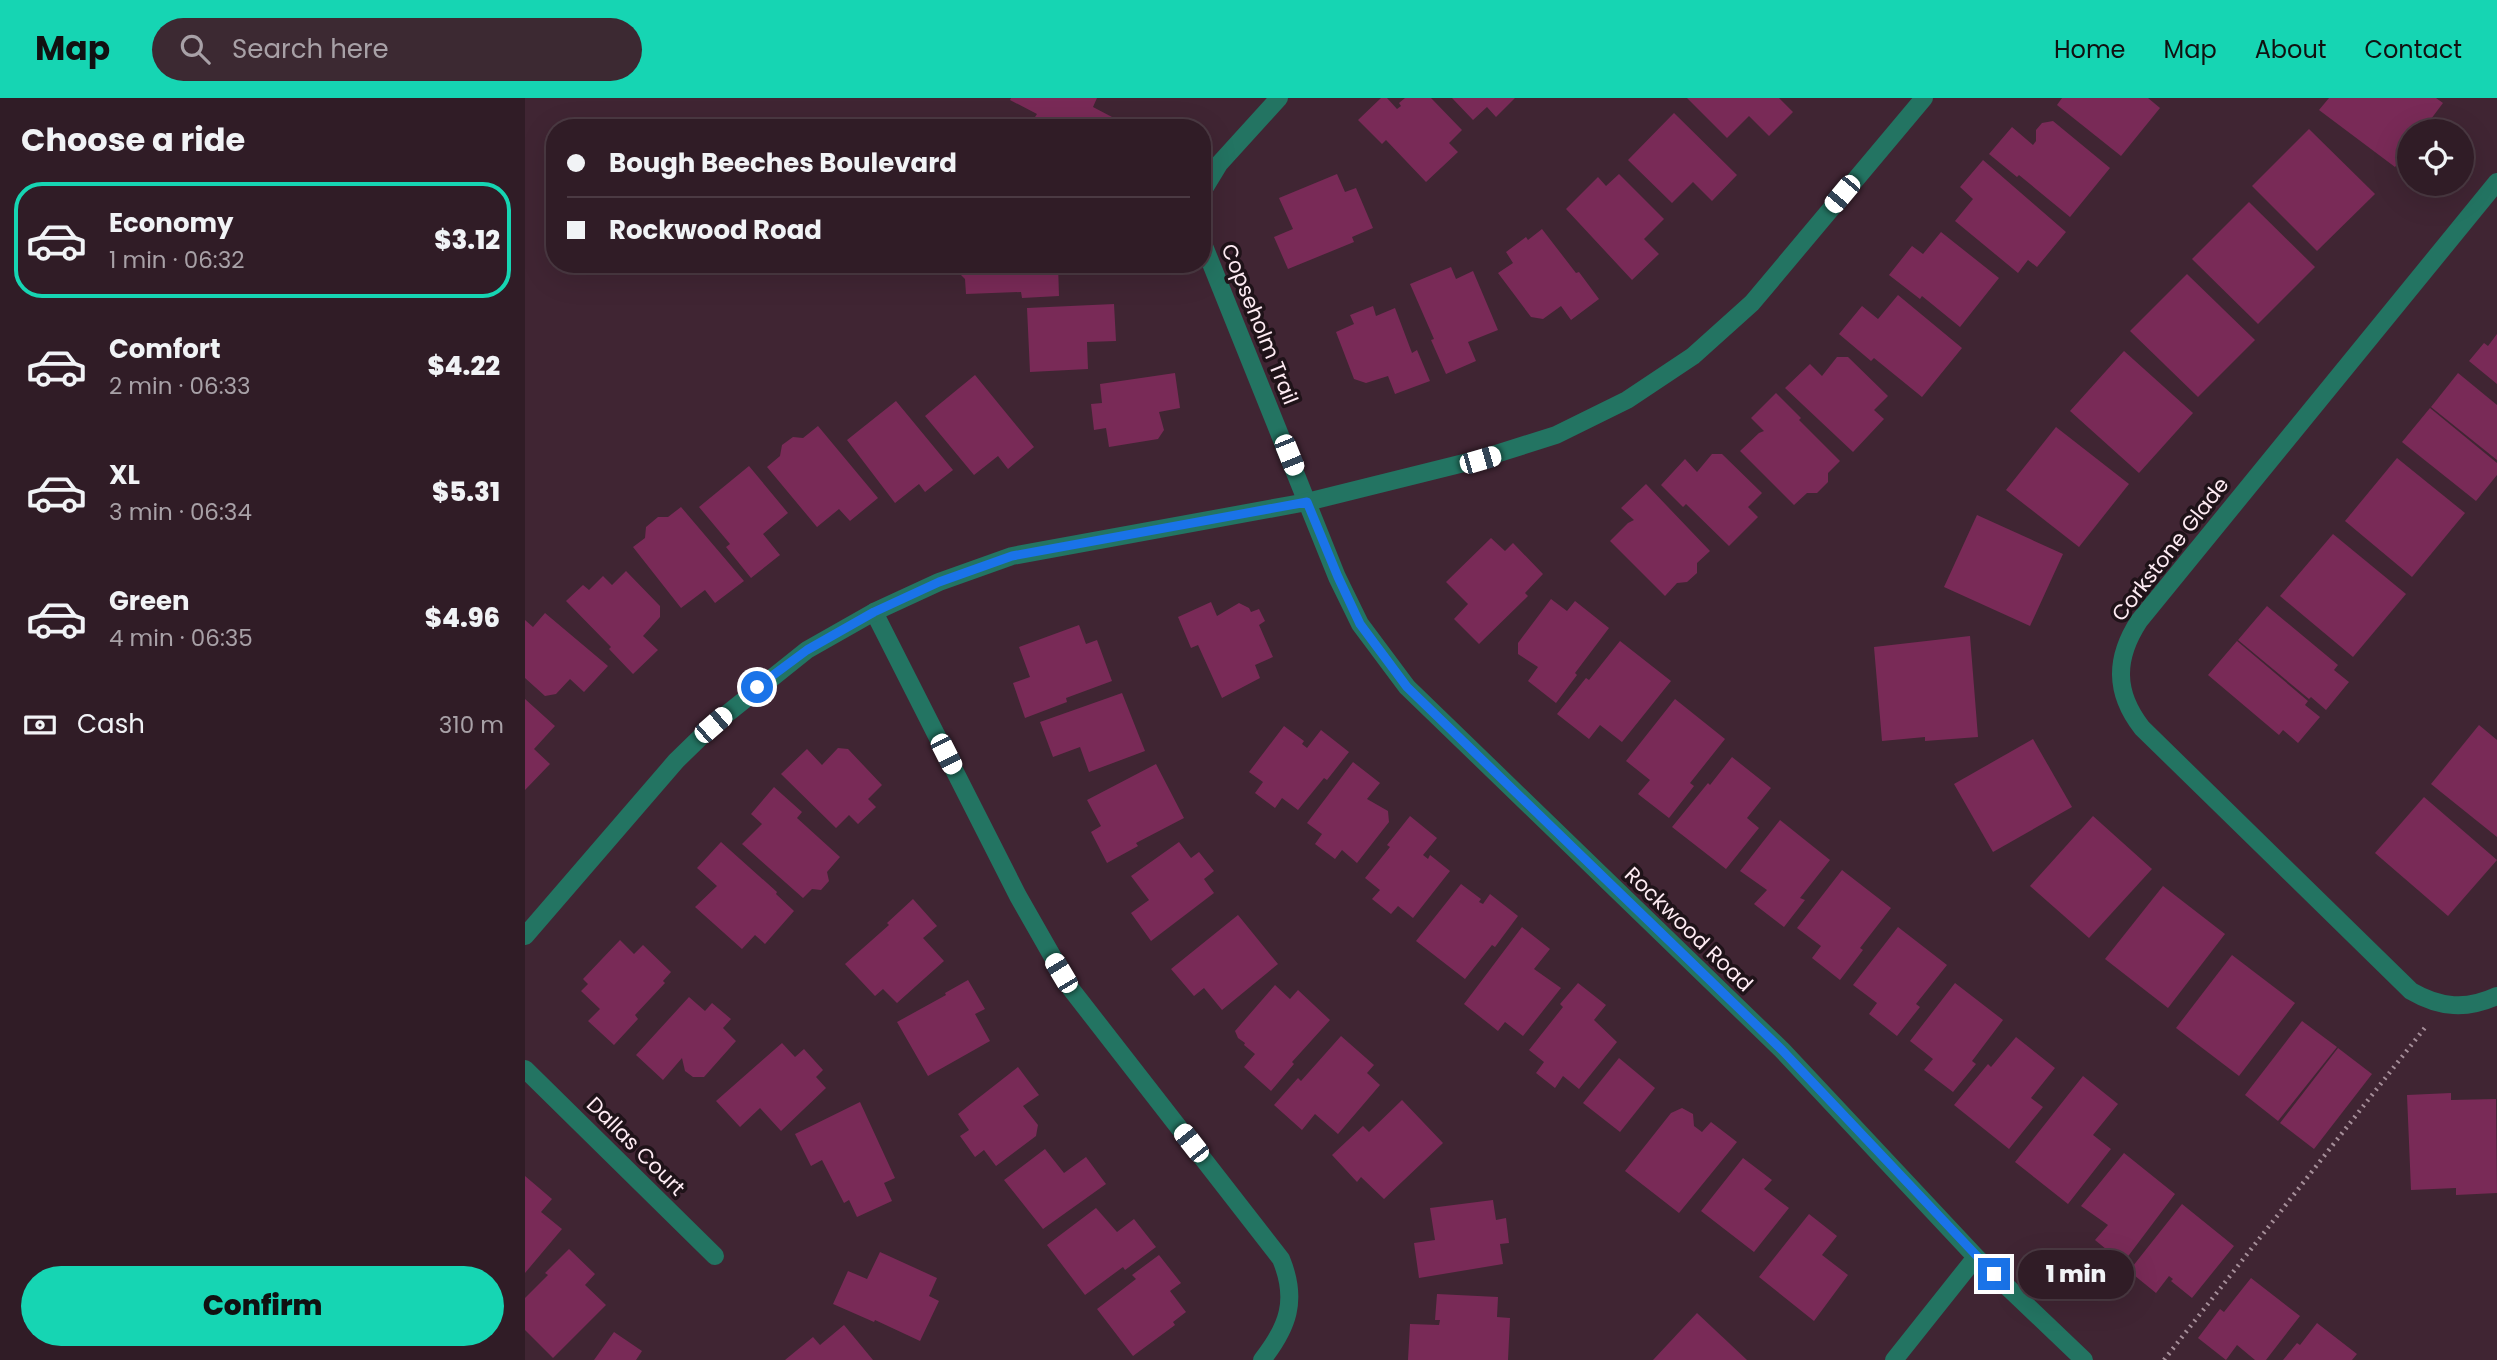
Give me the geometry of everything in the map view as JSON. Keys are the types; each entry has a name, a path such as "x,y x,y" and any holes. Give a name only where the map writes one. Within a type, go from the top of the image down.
{"street":[{"path":"1211,174 1279,98"},
{"path":"525,936 676,761 713,725 757,687 807,650 874,612 939,582 1012,556 1307,502 1480,460 1531,444 1592,419 1661,379 1693,356 1752,303 1924,98"},
{"name":"Corkstone Glade","path":"2497,182 2139,621 2126,643 2121,668 2127,706 2141,728 2403,983 2421,997 2443,1005 2471,1006 2497,996"},
{"name":"Copseholm Trail","path":"1211,263 1307,502"},
{"name":"Rockwood Road","path":"1307,502 1360,624 1407,687 1782,1050 1976,1257 2084,1360"},
{"path":"874,612 1029,918 1071,989 1281,1259 1289,1286 1288,1313 1279,1339 1262,1360"},
{"name":"Dallas Court","path":"525,1069 715,1256"},
{"path":"1894,1360 1976,1257"}],"path":[{"path":"2164,1360 2443,1005"}],"building":[{"path":"1097,98 1093,107 1112,117 1039,119 1035,117 1037,114 1010,100"},
{"path":"1381,98 1387,98 1397,109 1405,98 1431,98 1462,130 1449,143 1458,152 1426,182 1386,140 1382,144 1358,120"},
{"path":"1452,98 1515,98 1496,117 1487,107 1473,120"},
{"path":"1687,98 1779,98 1793,112 1769,136 1749,116 1727,138"},
{"path":"2062,98 2148,98 2160,108 2121,156 2057,105"},
{"path":"2329,98 2436,98 2443,103 2431,119 2397,119 2395,167 2319,110"},
{"path":"1674,113 1737,175 1712,201 1693,182 1672,203 1628,160"},
{"path":"2053,121 2110,168 2070,217 1989,154 2012,127 2033,145 2036,141 2036,130 2042,123"},
{"path":"2309,129 2375,194 2317,251 2252,186"},
{"path":"1983,160 2066,232 2037,267 2028,260 2018,273 1955,221 1973,199 1960,187"},
{"path":"1337,174 1345,192 1356,188 1373,228 1352,237 1354,242 1288,269 1274,237 1293,229 1279,198"},
{"path":"1619,174 1664,219 1644,239 1659,254 1632,280 1566,209 1598,177 1606,186"},
{"path":"2249,202 2315,267 2258,324 2192,259"},
{"path":"1542,229 1599,299 1571,320 1561,306 1543,319 1531,317 1498,273 1513,263 1506,252"},
{"path":"1941,232 1999,278 1960,327 1922,296 1920,299 1889,275 1912,246 1923,254"},
{"path":"1451,267 1456,279 1473,271 1498,330 1468,342 1476,361 1446,374 1410,284"},
{"path":"959,273 1058,273 1059,296 1022,298 1021,292 966,294 965,279"},
{"path":"2187,274 2255,340 2198,397 2130,331"},
{"path":"1898,295 1962,348 1922,397 1874,358 1871,361 1839,334 1862,306 1878,319"},
{"path":"1114,304 1116,341 1087,342 1088,369 1030,372 1027,308"},
{"path":"1373,306 1376,316 1395,308 1412,353 1417,350 1430,381 1395,394 1388,376 1366,383 1354,379 1336,332 1354,324 1350,315"},
{"path":"2497,334 2497,384 2469,361 2484,343 2488,346"},
{"path":"2124,351 2193,413 2139,473 2070,411"},
{"path":"1837,357 1848,357 1888,396 1874,410 1884,419 1853,452 1785,388 1810,364 1822,376"},
{"path":"1175,373 1180,408 1159,412 1164,430 1158,439 1109,447 1106,428 1094,430 1091,404 1102,403 1100,384"},
{"path":"2458,373 2497,405 2497,460 2431,407"},
{"path":"975,375 1034,447 1008,469 998,456 974,475 925,416"},
{"path":"1776,393 1840,461 1828,473 1828,482 1817,493 1807,493 1794,505 1740,451 1764,431 1751,418"},
{"path":"896,401 953,470 925,492 919,484 895,503 847,440"},
{"path":"2430,408 2497,463 2497,475 2476,501 2402,442"},
{"path":"818,426 878,498 850,521 839,509 817,527 767,467 780,456 782,445 793,437 803,438"},
{"path":"2056,427 2129,484 2079,547 2006,490"},
{"path":"1712,454 1722,454 1762,493 1748,507 1758,517 1729,546 1686,504 1683,507 1661,485 1685,459 1697,472"},
{"path":"2397,458 2465,513 2412,577 2345,521"},
{"path":"749,466 788,513 763,534 780,555 751,578 726,547 730,544 699,507"},
{"path":"1646,484 1710,551 1697,563 1697,573 1687,582 1677,583 1665,596 1610,541 1634,520 1621,508"},
{"path":"681,507 744,581 715,603 705,590 681,608 633,547 645,538 646,527 658,517 668,517"},
{"path":"1977,515 2063,554 2030,626 1944,587"},
{"path":"2333,534 2406,594 2353,657 2280,596"},
{"path":"1491,538 1505,551 1513,543 1543,574 1525,593 1528,596 1479,644 1454,619 1468,604 1446,582"},
{"path":"626,571 660,606 660,617 643,636 658,650 633,674 566,601 583,585 589,590 603,576 612,585"},
{"path":"1551,599 1567,611 1575,601 1609,628 1556,703 1528,681 1538,667 1518,654 1518,643"},
{"path":"1211,602 1217,616 1239,603 1251,612 1259,609 1265,621 1259,625 1273,657 1255,665 1260,678 1222,698 1198,645 1191,648 1178,617"},
{"path":"2267,606 2338,665 2334,670 2349,682 2326,710 2238,640"},
{"path":"545,613 608,666 584,692 570,679 556,694 545,696 525,678 525,620 533,627"},
{"path":"1079,625 1086,644 1097,640 1112,681 1066,698 1067,702 1025,718 1013,683 1030,677 1019,647"},
{"path":"1970,636 1978,737 1925,741 1925,737 1882,741 1874,647"},
{"path":"1620,641 1671,681 1622,742 1600,725 1589,739 1557,714"},
{"path":"2237,641 2308,701 2305,705 2320,717 2298,743 2283,730 2279,735 2208,675"},
{"path":"1122,693 1145,751 1089,772 1080,747 1053,757 1040,722"},
{"path":"525,699 555,726 534,749 550,764 525,790"},
{"path":"1675,699 1725,739 1690,783 1694,786 1669,818 1638,794 1650,780 1626,761"},
{"path":"2479,725 2497,740 2497,837 2431,784"},
{"path":"1284,726 1304,741 1302,744 1307,748 1321,730 1349,752 1298,810 1282,798 1275,808 1255,793 1263,782 1249,772"},
{"path":"2033,739 2072,807 1993,852 1954,784"},
{"path":"838,748 848,749 882,785 868,799 876,807 858,824 849,815 836,828 781,774 807,749 822,765"},
{"path":"1732,757 1771,788 1747,818 1759,828 1726,869 1672,827"},
{"path":"1353,762 1380,783 1367,799 1388,811 1389,822 1357,863 1342,850 1335,859 1315,844 1322,834 1307,823"},
{"path":"1156,764 1184,818 1136,843 1138,846 1107,863 1091,832 1101,826 1087,800"},
{"path":"774,787 802,812 797,818 840,857 827,872 829,881 821,890 812,889 803,898 742,844 762,824 751,814"},
{"path":"2424,797 2497,860 2448,916 2375,853"},
{"path":"1410,816 1437,838 1423,855 1428,859 1430,855 1450,871 1413,918 1398,906 1391,914 1372,899 1380,890 1365,878"},
{"path":"2093,816 2152,869 2089,938 2030,886"},
{"path":"1780,820 1830,860 1800,898 1805,900 1784,927 1754,904 1767,890 1740,871"},
{"path":"721,842 777,892 794,911 765,944 755,935 742,949 695,907 717,886 697,868"},
{"path":"1179,842 1191,858 1199,852 1214,871 1204,879 1214,893 1151,941 1131,913 1149,900 1131,876"},
{"path":"1842,870 1891,908 1860,948 1863,950 1840,980 1812,958 1821,946 1797,928"},
{"path":"1461,884 1481,899 1479,902 1483,904 1490,894 1518,916 1495,947 1492,945 1465,979 1416,941"},
{"path":"2163,886 2225,934 2168,1008 2105,959"},
{"path":"913,899 937,926 923,938 944,961 897,1003 883,989 875,996 845,964 889,925 887,923"},
{"path":"1238,915 1278,964 1222,1010 1204,988 1194,996 1171,969"},
{"path":"1522,927 1550,949 1534,969 1561,988 1523,1036 1505,1022 1498,1031 1464,1004"},
{"path":"1898,927 1947,965 1916,1004 1920,1007 1897,1036 1869,1014 1877,1003 1853,985"},
{"path":"620,940 634,954 643,945 671,972 663,981 665,983 635,1015 638,1019 614,1045 588,1021 600,1009 581,991 588,984 583,979"},
{"path":"2232,955 2295,1003 2239,1076 2176,1028"},
{"path":"968,980 985,1009 975,1014 990,1041 928,1076 897,1022"},
{"path":"1578,983 1606,1005 1594,1020 1617,1042 1579,1089 1563,1076 1555,1088 1536,1073 1544,1062 1529,1050 1563,1007 1560,1004"},
{"path":"1955,983 2003,1020 1972,1061 1976,1064 1953,1092 1924,1070 1933,1059 1910,1041"},
{"path":"1275,985 1290,999 1298,990 1330,1020 1292,1062 1294,1064 1271,1091 1244,1067 1255,1054 1244,1045 1235,1031"},
{"path":"689,997 705,1011 712,1003 731,1019 723,1028 736,1041 704,1077 693,1077 685,1071 682,1058 663,1080 636,1055"},
{"path":"2302,1021 2337,1047 2278,1121 2245,1095"},
{"path":"1341,1036 1374,1065 1367,1073 1380,1085 1338,1134 1315,1114 1302,1130 1274,1105 1298,1078 1301,1081"},
{"path":"2016,1037 2055,1068 2031,1098 2043,1107 2009,1149 1954,1105 1988,1064 1991,1067"},
{"path":"782,1043 795,1057 804,1049 823,1070 816,1077 826,1088 781,1131 760,1108 740,1127 716,1101"},
{"path":"2338,1048 2372,1074 2314,1149 2280,1123"},
{"path":"1619,1058 1655,1088 1620,1132 1583,1103"},
{"path":"1018,1067 1039,1095 1023,1106 1038,1125 1036,1136 996,1166 984,1150 975,1157 960,1136 969,1130 958,1114"},
{"path":"2083,1076 2118,1104 2093,1135 2111,1149 2068,1204 2015,1162"},
{"path":"2451,1093 2451,1100 2496,1099 2497,1193 2456,1195 2456,1188 2411,1190 2407,1095"},
{"path":"1402,1100 1443,1143 1384,1199 1361,1177 1357,1182 1332,1155 1363,1126 1369,1132"},
{"path":"860,1102 895,1178 884,1183 892,1201 857,1217 849,1200 844,1203 822,1160 811,1166 795,1134"},
{"path":"1682,1108 1693,1114 1694,1126 1702,1132 1711,1122 1737,1142 1679,1213 1625,1171 1671,1113"},
{"path":"1045,1149 1064,1173 1086,1157 1106,1184 1043,1229 1004,1180"},
{"path":"2124,1153 2175,1194 2123,1263 2095,1240 2108,1225 2081,1206"},
{"path":"1743,1158 1772,1180 1764,1189 1789,1208 1754,1252 1701,1211"},
{"path":"525,1176 552,1199 541,1212 562,1229 525,1273"},
{"path":"1493,1200 1496,1220 1506,1218 1509,1243 1500,1244 1503,1264 1419,1278 1414,1243 1435,1240 1430,1208"},
{"path":"2182,1204 2234,1246 2192,1298 2171,1281 2173,1279 2169,1276 2156,1293 2129,1271"},
{"path":"1096,1208 1117,1232 1134,1219 1156,1247 1085,1295 1047,1245"},
{"path":"1809,1214 1837,1236 1822,1255 1848,1275 1814,1321 1759,1277"},
{"path":"569,1249 595,1274 585,1285 606,1305 553,1358 525,1330 525,1298"},
{"path":"880,1252 937,1278 929,1296 939,1301 920,1341 833,1304 848,1271 867,1279"},
{"path":"1159,1255 1181,1283 1170,1291 1186,1312 1173,1322 1175,1325 1133,1356 1097,1309 1136,1279 1132,1275"},
{"path":"2251,1278 2300,1316 2266,1360 2255,1360 2237,1345 2226,1360 2198,1338 2220,1309 2224,1312"},
{"path":"1437,1294 1498,1297 1497,1317 1510,1318 1508,1360 1408,1360 1410,1324 1439,1325 1440,1320 1435,1320"},
{"path":"1697,1313 1747,1360 1653,1360"},
{"path":"2317,1323 2357,1354 2352,1360 2283,1360 2297,1343 2300,1345"},
{"path":"844,1325 873,1360 785,1360 813,1337 820,1345"},
{"path":"614,1332 642,1351 636,1360 594,1360"}],"route":[{"path":"757,687 807,650 874,612 939,582 1012,556 1307,502 1360,624 1407,687 1782,1050 1994,1274"}]}
